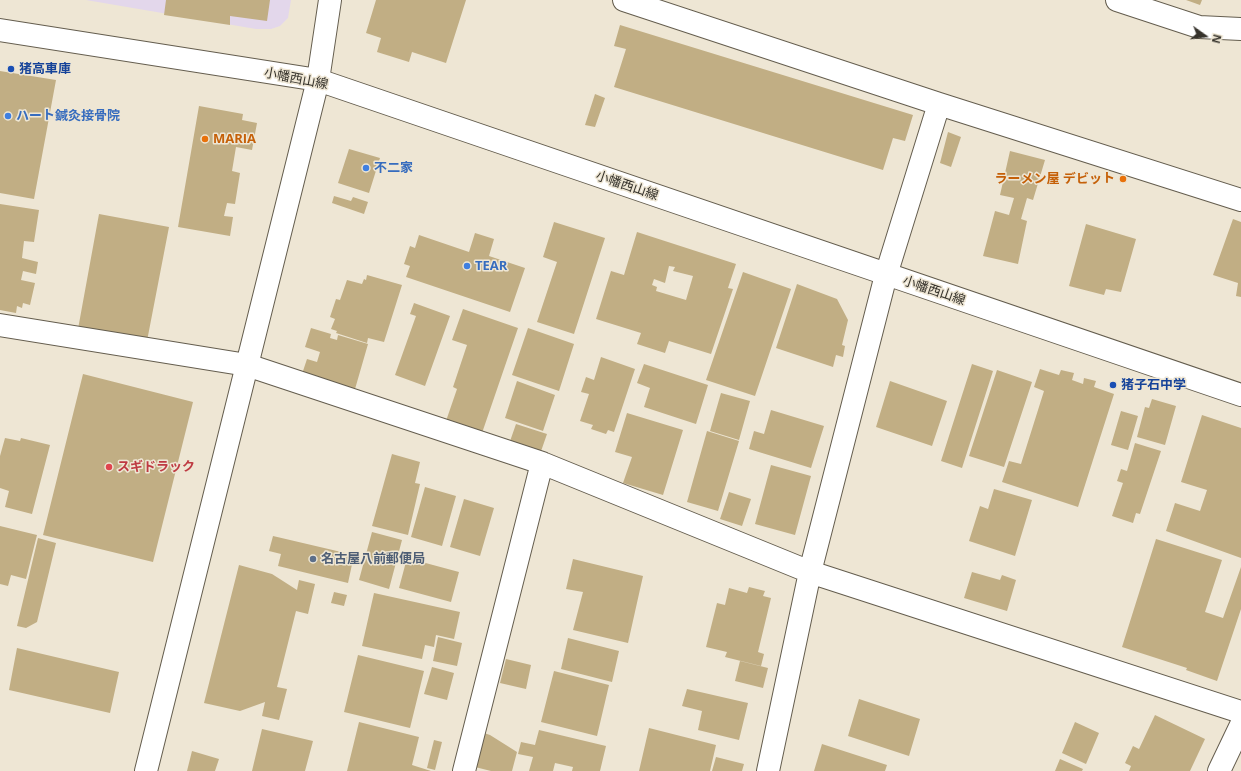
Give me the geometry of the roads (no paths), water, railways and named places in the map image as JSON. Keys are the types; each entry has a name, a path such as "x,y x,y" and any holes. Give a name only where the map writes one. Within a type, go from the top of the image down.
{"street":[{"path":"146,771 318,80 330,0"},
{"path":"624,0 939,104 1241,200"},
{"path":"1117,0 1199,27 1241,29"},
{"name":"小幡西山線","path":"0,30 318,80 1241,395"},
{"path":"768,771 810,572 886,275 939,104"},
{"path":"0,325 247,365 542,463 810,572 1241,712"},
{"path":"464,771 542,463"},
{"path":"1219,771 1241,725"}],"place":[{"name":"猪高車庫","path":"11,69"},
{"name":"ハート鍼灸接骨院","path":"8,116"},
{"name":"MARIA","path":"205,139"},
{"name":"不二家","path":"366,168"},
{"name":"ラーメン屋 デビット","path":"1123,179"},
{"name":"TEAR","path":"467,266"},
{"name":"猪子石中学","path":"1113,385"},
{"name":"スギドラック","path":"109,467"},
{"name":"名古屋八前郵便局","path":"313,559"}]}
